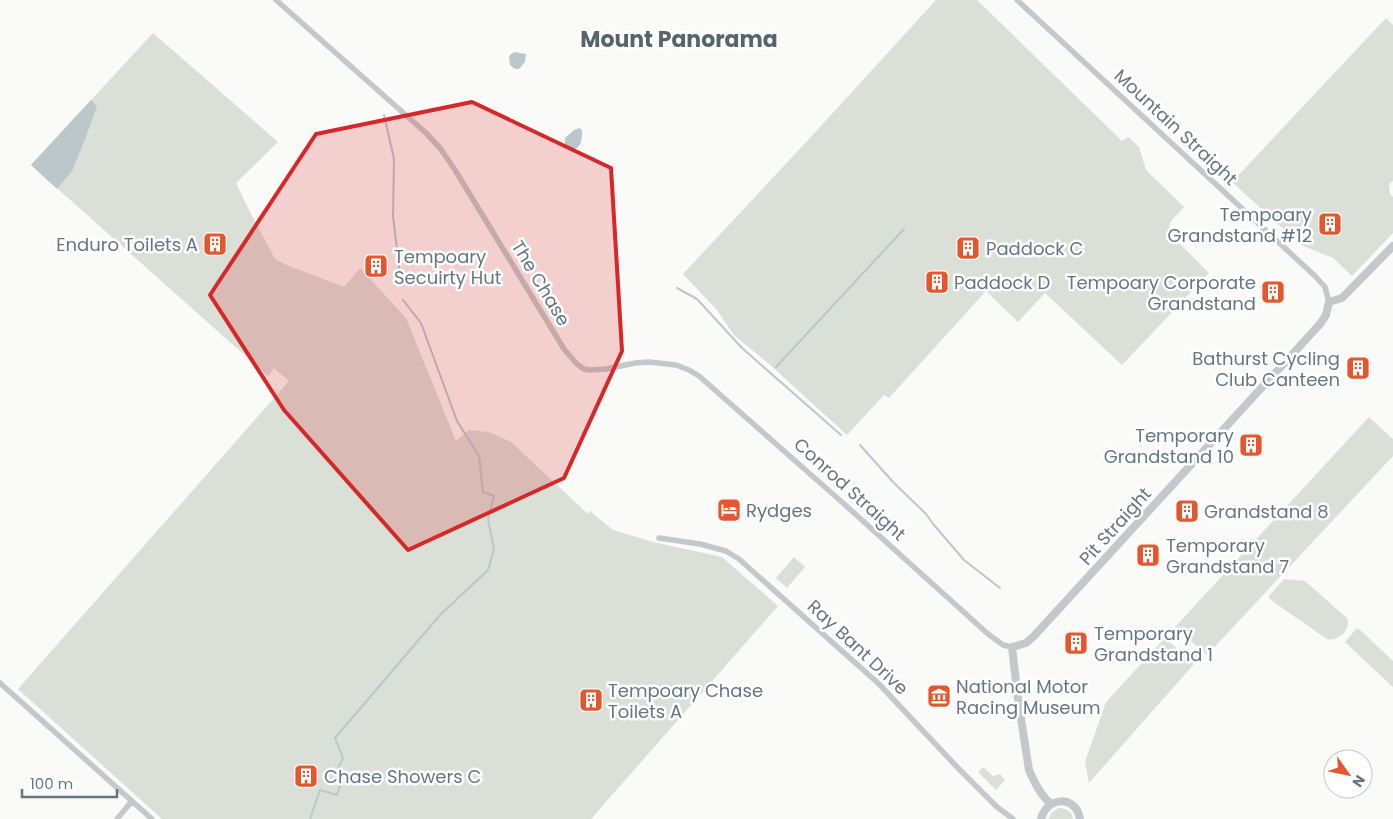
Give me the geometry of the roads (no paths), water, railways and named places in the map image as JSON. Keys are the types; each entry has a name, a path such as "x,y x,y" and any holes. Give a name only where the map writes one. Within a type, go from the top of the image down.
{"street":[{"name":"The Chase","path":"276,0 434,141 446,156 564,349 576,364 584,369 596,370 635,363 659,362 689,370 699,376"},
{"name":"Mountain Straight","path":"1017,0 1315,276 1325,286 1329,302"},
{"path":"1329,302 1342,298 1393,246"},
{"name":"Pit Straight","path":"1012,647 1026,643 1034,636 1320,324 1326,314 1329,302"},
{"name":"Conrod Straight","path":"699,376 980,626 1002,645 1012,647"},
{"name":"Ray Bant Drive","path":"659,538 700,544 726,551 739,559 879,684 957,767 997,807 1012,819"},
{"path":"1012,647 1029,770 1046,800 1051,804"},
{"path":"0,683 152,819"},
{"path":"117,819 132,801"},
{"path":"1041,819 1043,812 1051,804 1062,801 1072,805 1080,819"}],"waterway":[{"path":"384,115 394,159 393,216 401,283"},
{"path":"776,367 904,229"},
{"path":"677,288 697,299 742,348 841,435"},
{"path":"310,819 320,790 337,795 342,781 337,771 343,758 335,738 440,615 488,570 494,549 488,519 494,496 483,492 479,456 457,421 421,323 403,300"},
{"path":"860,445 893,482 926,514 964,560 1000,588"}],"place":[{"name":"Tempoary Grandstand #12","path":"1330,224"},
{"name":"Enduro Toilets A","path":"215,244"},
{"name":"Paddock C","path":"968,248"},
{"name":"Tempoary Secuirty Hut","path":"376,266"},
{"name":"Paddock D","path":"937,282"},
{"name":"Tempoary Corporate Grandstand","path":"1273,292"},
{"name":"Bathurst Cycling Club Canteen","path":"1358,368"},
{"name":"Temporary Grandstand 10","path":"1251,445"},
{"name":"Rydges","path":"729,510"},
{"name":"Grandstand 8","path":"1187,511"},
{"name":"Temporary Grandstand 7","path":"1148,555"},
{"name":"Temporary Grandstand 1","path":"1076,643"},
{"name":"National Motor Racing Museum","path":"939,696"},
{"name":"Tempoary Chase Toilets A","path":"591,700"},
{"name":"Chase Showers C","path":"306,776"}],"district":[{"name":"Mount Panorama","path":"679,39"}]}
